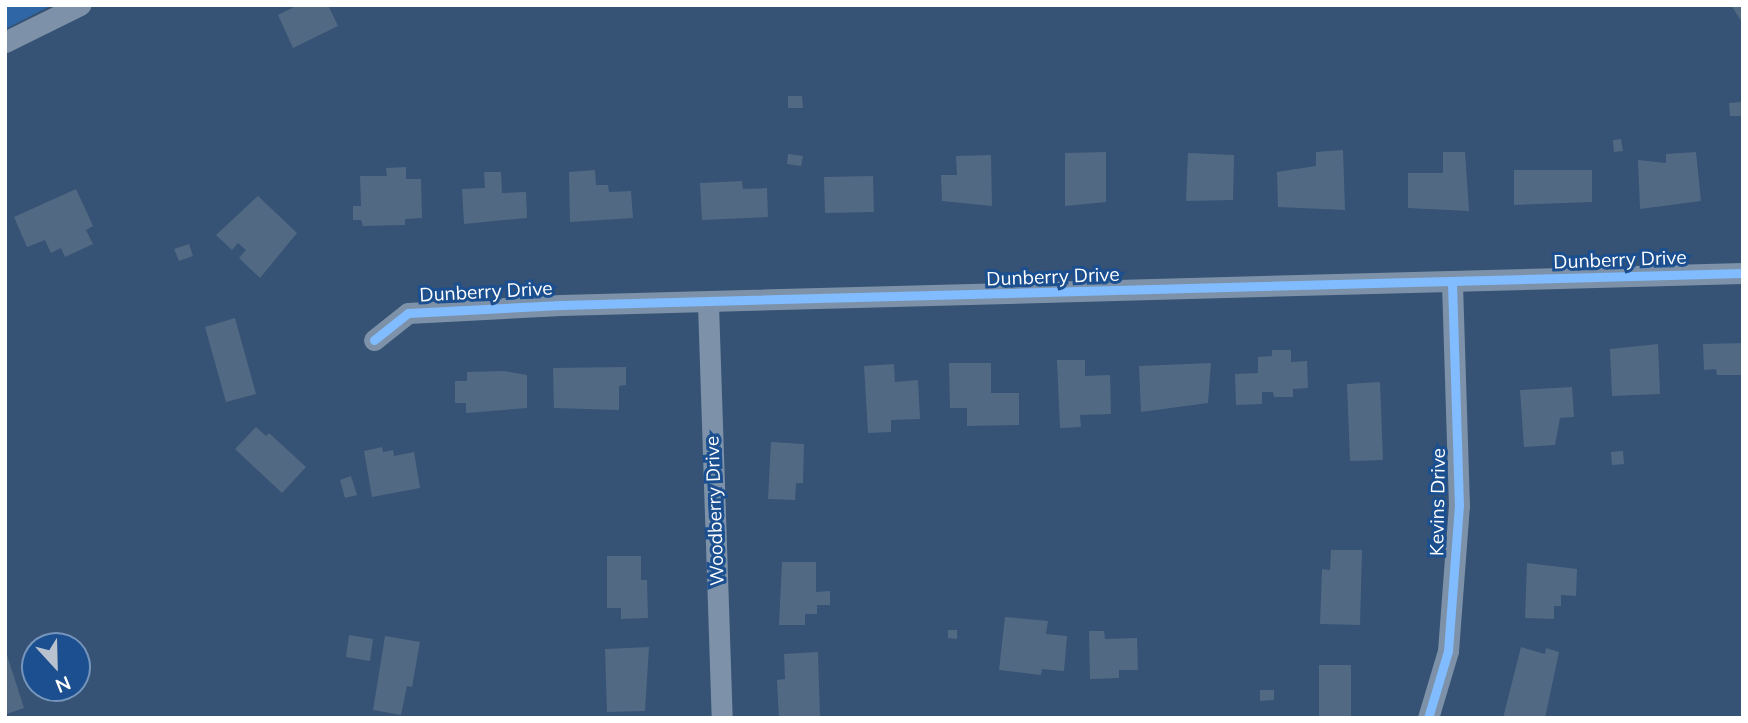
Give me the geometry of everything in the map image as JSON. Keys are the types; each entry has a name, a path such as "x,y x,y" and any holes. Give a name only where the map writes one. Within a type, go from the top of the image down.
{"street":[{"path":"5,41 80,5"},
{"name":"Dunberry Drive","path":"374,340 408,313 1452,284 1743,273"},
{"name":"Kevins Drive","path":"1428,718 1448,651 1459,506 1452,284"},
{"name":"Woodberry Drive","path":"708,304 722,718"}],"shaded area":[{"path":"5,5 52,5 5,29"}],"building":[{"path":"298,5 328,5 338,26 293,48 278,15"},
{"path":"1731,5 1743,5 1743,24"},
{"path":"788,96 802,96 803,108 788,108"},
{"path":"1741,102 1741,116 1730,116 1729,103"},
{"path":"1621,139 1623,151 1614,152 1613,140"},
{"path":"1343,150 1345,210 1278,207 1277,172 1316,166 1316,152"},
{"path":"1106,152 1106,202 1065,206 1065,153"},
{"path":"1443,152 1465,152 1469,211 1408,208 1408,173 1443,173"},
{"path":"1696,152 1701,201 1640,209 1638,160 1666,163 1666,154"},
{"path":"1188,153 1234,155 1233,200 1186,201"},
{"path":"788,154 803,156 801,166 787,164"},
{"path":"991,155 992,206 942,201 941,175 957,175 956,156"},
{"path":"406,167 406,179 421,179 422,218 405,219 405,225 363,226 361,220 353,220 353,206 361,206 360,176 387,176 386,168"},
{"path":"595,170 596,185 608,185 609,192 631,191 633,218 570,222 569,172"},
{"path":"1514,170 1592,170 1592,202 1514,205"},
{"path":"484,172 501,172 502,193 526,192 527,218 464,224 462,189 485,188"},
{"path":"873,176 874,212 825,213 824,177"},
{"path":"742,181 743,189 767,188 768,217 702,220 700,183"},
{"path":"76,189 93,226 86,230 93,244 65,257 61,248 51,253 45,240 27,247 14,217"},
{"path":"258,196 297,233 260,278 239,258 246,250 238,243 232,250 216,235"},
{"path":"189,244 193,256 179,261 174,249"},
{"path":"235,318 256,394 226,402 205,327"},
{"path":"1743,343 1743,375 1717,375 1716,369 1704,370 1703,344"},
{"path":"1658,344 1660,394 1612,396 1610,349"},
{"path":"1272,350 1291,350 1291,362 1307,361 1308,388 1293,389 1293,397 1274,397 1273,392 1262,392 1262,404 1236,405 1235,374 1258,373 1258,357 1272,356"},
{"path":"1057,360 1085,360 1085,376 1110,375 1111,414 1080,415 1081,427 1060,428"},
{"path":"949,363 991,363 991,393 1019,393 1019,425 967,426 967,408 950,408"},
{"path":"1211,363 1208,403 1141,412 1139,366"},
{"path":"894,364 895,382 918,380 920,419 891,420 891,432 868,433 864,366"},
{"path":"626,367 626,385 619,386 619,410 554,408 553,368"},
{"path":"504,371 527,375 527,408 466,413 466,403 455,403 455,381 467,381 467,372"},
{"path":"1380,382 1383,460 1350,461 1347,384"},
{"path":"1572,387 1574,417 1560,418 1555,445 1524,447 1520,390"},
{"path":"256,427 266,436 269,433 306,467 282,493 235,449"},
{"path":"771,442 804,444 803,483 796,483 795,500 768,499"},
{"path":"382,447 383,452 393,450 394,456 414,452 420,488 372,497 364,451"},
{"path":"1623,451 1624,464 1612,465 1611,452"},
{"path":"351,476 357,495 345,498 340,480"},
{"path":"1331,550 1362,550 1360,625 1320,624 1322,569 1330,570"},
{"path":"607,556 641,556 641,580 647,580 648,618 621,619 621,608 607,608"},
{"path":"782,562 816,562 816,592 830,591 830,605 817,605 817,614 805,614 805,625 779,625"},
{"path":"1527,563 1577,569 1576,596 1561,595 1561,606 1554,606 1554,619 1525,618"},
{"path":"1005,617 1048,621 1046,634 1067,636 1064,671 1042,669 1041,675 999,670"},
{"path":"948,630 957,630 957,639 948,638"},
{"path":"1089,631 1104,631 1105,639 1137,638 1138,670 1119,670 1119,678 1090,679"},
{"path":"349,635 373,639 370,661 346,657"},
{"path":"385,636 420,642 412,687 407,686 401,715 373,710"},
{"path":"649,647 645,711 607,712 605,649"},
{"path":"1521,647 1545,654 1546,648 1559,652 1545,718 1503,718"},
{"path":"6,652 24,708 7,714"},
{"path":"818,652 820,717 779,718 777,680 785,679 784,654"},
{"path":"1319,665 1351,665 1351,718 1319,718"},
{"path":"1260,690 1274,690 1274,700 1260,701"}],"cycle path":[{"path":"374,340 408,313 561,305 1743,273"},
{"path":"1428,718 1448,651 1459,506 1452,284"}]}
